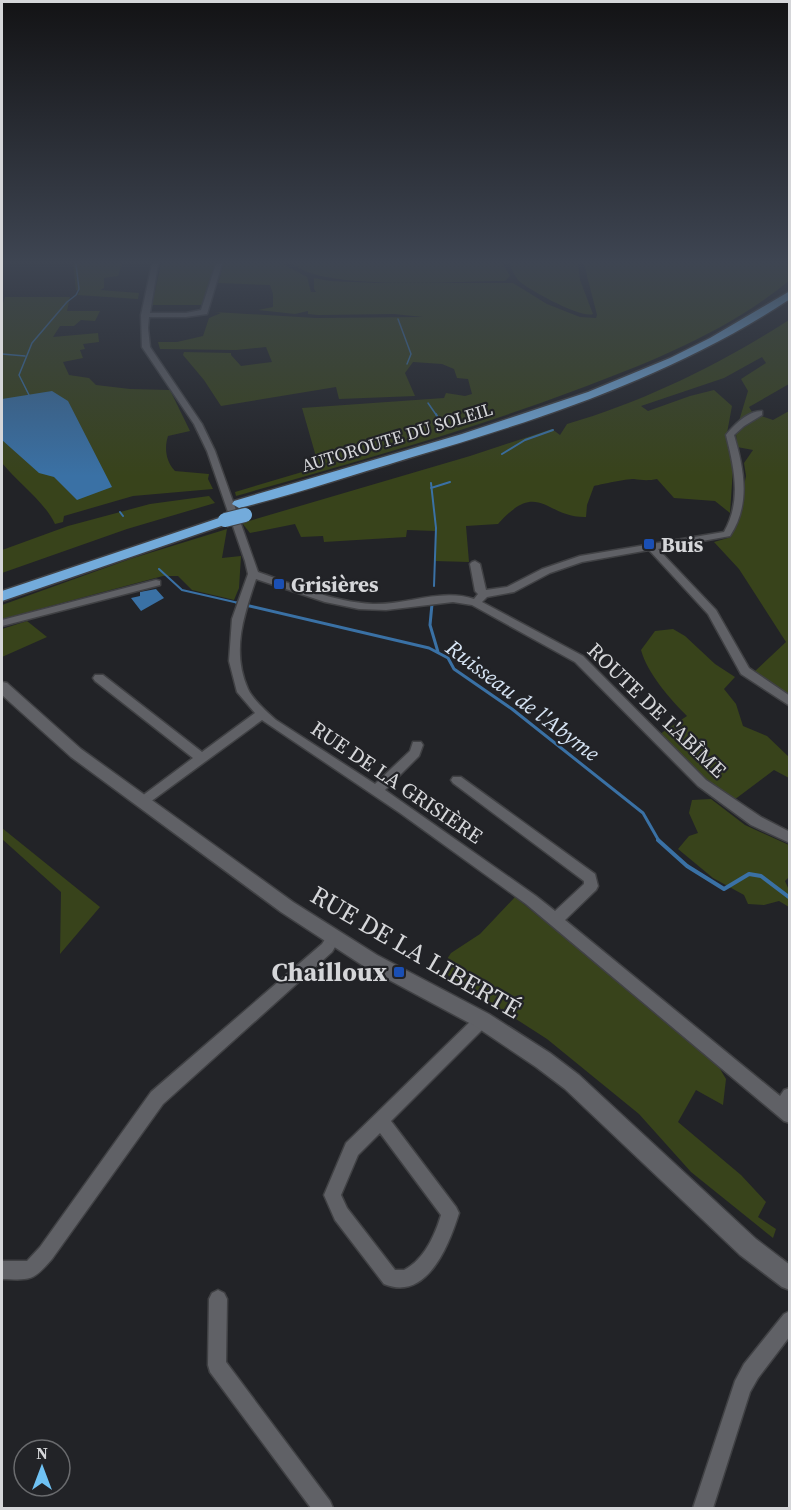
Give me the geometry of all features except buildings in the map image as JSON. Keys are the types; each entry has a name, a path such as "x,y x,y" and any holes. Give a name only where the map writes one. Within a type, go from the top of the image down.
{"highway":[{"name":"AUTOROUTE DU SOLEIL","path":"2,583 242,509 596,393 705,346 725,334"},
{"name":"AUTOROUTE DU SOLEIL","path":"242,509 501,437 609,399 714,353 745,334"},
{"name":"AUTOROUTE DU SOLEIL","path":"2,596 223,515"}],"street":[{"path":"144,334 146,346 198,423 211,452 253,574"},
{"path":"476,564 480,598 510,590 546,571 580,559 727,534 732,528 738,493 737,460 729,435 759,413"},
{"path":"650,546 712,612 745,671 789,702"},
{"name":"ROUTE DE L'ABÎME","path":"253,574 362,606 397,606 480,598 579,659 681,765 702,783 756,821 789,838"},
{"name":"RUE DE LA GRISIÈRE","path":"253,574 235,629 234,661 237,678 243,692 262,714 522,894 786,1106"},
{"path":"2,623 156,583"},
{"path":"99,678 201,758"},
{"name":"RUE DE LA LIBERTÉ","path":"2,687 76,753 287,907 371,961 482,1020 543,1060 572,1082 748,1247 789,1279"},
{"path":"142,802 262,714"},
{"path":"376,791 415,753 417,745"},
{"path":"457,780 590,879 591,886 555,920"},
{"path":"2,1270 31,1270 46,1253 157,1098 327,948 334,937"},
{"path":"381,1121 450,1212 446,1230 422,1269 404,1279 390,1278 341,1214 332,1195 352,1149 482,1020"},
{"path":"218,1299 217,1365 322,1509"},
{"path":"702,1509 742,1388 789,1320"}],"green space":[{"path":"2,334 55,334 53,337 98,334 99,342 83,344 85,349 80,350 83,358 63,362 69,375 89,378 96,385 170,390 190,431 168,436 166,450 168,459 175,471 209,474 208,479 213,489 133,496 64,516 63,522 55,524 38,500 2,463"},
{"path":"706,334 660,357 534,405 450,433 236,496 235,492 319,467 302,408 444,398 446,393 465,396 472,394 468,379 457,378 454,369 442,364 413,362 405,373 415,396 339,399 336,387 221,406 204,380 183,355 184,352 231,353 241,366 272,362 266,347 236,350 160,349 158,342 177,342 203,336"},
{"path":"765,334 789,334 789,384 749,407 752,412 739,421 748,391 741,379 766,363 762,357 724,378 641,406 648,411 714,390 732,406 727,433 733,469 730,513 715,501 674,498 657,479 630,479 614,482 594,486 587,505 586,517 572,516 533,502 523,504 498,524 466,526 469,562 435,561 436,531 407,530 406,537 324,542 323,536 301,537 295,524 250,533 242,523 470,456 552,429 560,435 567,424 654,393 736,352"},
{"path":"789,411 789,696 754,672 786,642 739,569 714,542 731,537 746,476 744,463 753,450 737,447 736,433 761,416 773,420"},
{"path":"209,496 215,503 127,529 2,573 2,550 68,526 150,504"},
{"path":"227,529 222,558 241,556 239,588 234,600 192,590 178,576 163,576 2,619 2,605 130,559"},
{"path":"27,621 47,637 2,657 2,629"},
{"path":"673,629 685,636 715,664 735,677 724,689 736,704 743,726 767,736 789,757 789,778 774,770 734,800 704,780 660,734 687,716 654,677 641,650 655,631"},
{"path":"711,799 745,825 789,845 789,877 785,881 789,890 789,907 779,901 764,905 748,904 744,895 713,878 678,849 689,836 698,833 689,813 692,800"},
{"path":"2,828 100,907 60,954 61,892 2,839"},
{"path":"515,897 714,1059 726,1079 723,1105 696,1090 678,1122 741,1175 766,1202 758,1217 776,1229 773,1238 691,1172 639,1114 547,1039 446,974 447,959 451,953 480,934"}],"water":[{"path":"52,391 68,401 112,487 77,500 54,477 39,473 2,440 2,399"},
{"path":"156,589 164,598 141,611 131,598 140,596 140,592"}],"waterway":[{"path":"30,397 19,375 32,343 39,334"},
{"path":"404,334 411,354 407,364"},
{"path":"2,354 25,356"},
{"path":"428,403 437,416"},
{"path":"437,416 441,424"},
{"path":"502,454 525,440 553,430"},
{"path":"432,488 450,482"},
{"path":"431,483 432,488"},
{"path":"432,488 436,528 434,586"},
{"name":"Ruisseau de l'Abyme","path":"120,512 123,516"},
{"name":"Ruisseau de l'Abyme","path":"159,569 182,590 243,604"},
{"name":"Ruisseau de l'Abyme","path":"237,603 429,648 448,658 454,669 512,709 643,813 659,841"},
{"path":"432,604 430,625 438,652"},
{"name":"Ruisseau de l'Abyme","path":"659,841 687,866 724,889 749,874 761,876 790,898"}],"place":[{"name":"Buis","path":"649,544"},
{"name":"Grisières","path":"279,584"},
{"name":"Chailloux","path":"399,972"}]}
